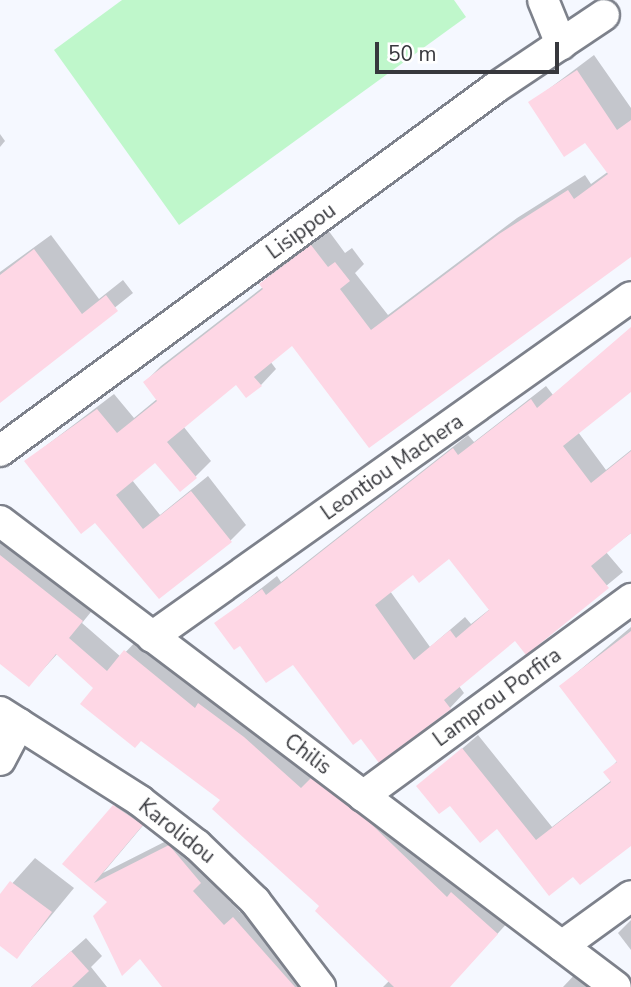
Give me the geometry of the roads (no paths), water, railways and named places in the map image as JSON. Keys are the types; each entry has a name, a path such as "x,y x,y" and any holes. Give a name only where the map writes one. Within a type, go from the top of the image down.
{"street":[{"path":"543,0 561,44"},
{"name":"Lisippou","path":"0,451 604,15"},
{"name":"Leontiou Machera","path":"152,637 631,296"},
{"name":"Chilis","path":"0,521 616,987"},
{"name":"Lamprou Porfira","path":"363,796 631,599"},
{"path":"0,760 9,718"},
{"name":"Karolidou","path":"9,718 140,801 197,845 255,901 320,987"},
{"path":"562,946 631,896"}]}
